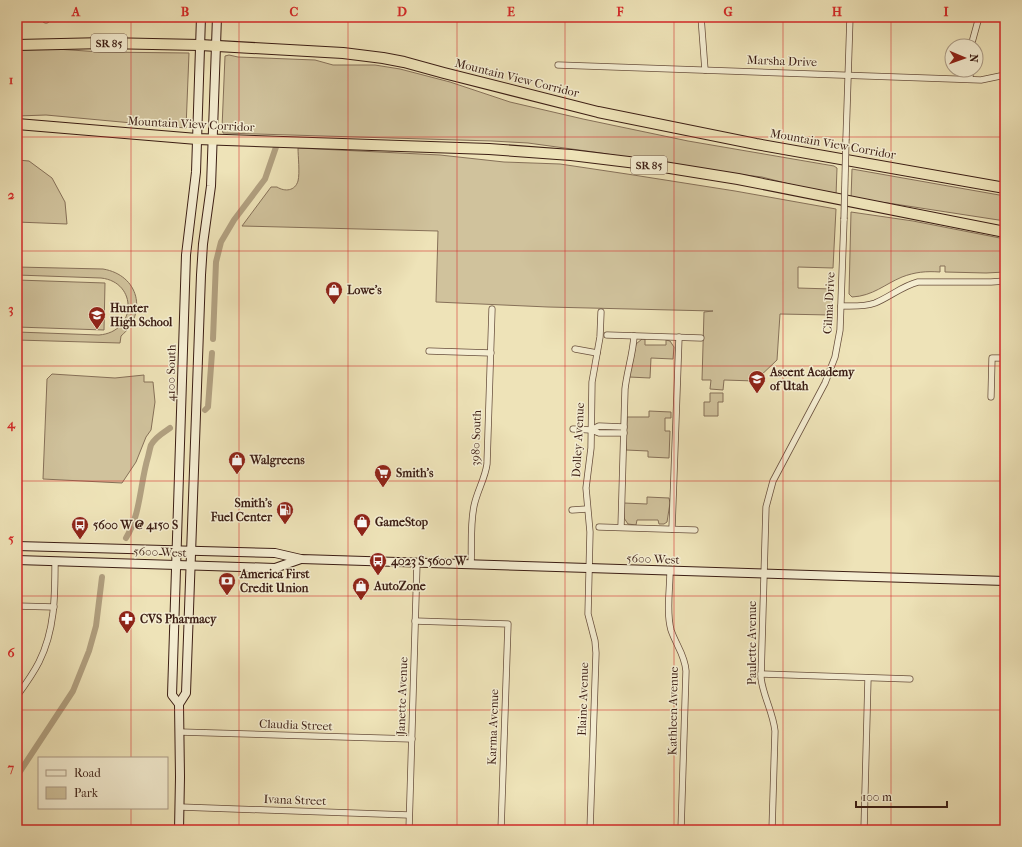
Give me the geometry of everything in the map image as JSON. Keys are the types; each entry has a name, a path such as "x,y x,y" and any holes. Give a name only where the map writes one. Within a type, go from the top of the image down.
{"highway":[{"name":"Mountain View Corridor","path":"17,45 105,43 200,45 363,55 404,62 606,113 756,144 1005,188"},
{"name":"Mountain View Corridor","path":"17,124 213,140 489,149 598,158 738,179 1005,232"}],"main road":[{"name":"4100 South","path":"179,704 172,695 186,255 194,197 201,17"},
{"name":"4100 South","path":"179,830 179,704 186,693 201,275 203,244 211,186 217,17"},
{"name":"5600 West","path":"17,546 275,554 301,559 1005,581"},
{"name":"5600 West","path":"17,560 275,568 301,559"}],"street":[{"path":"701,17 704,70"},
{"name":"Cilma Drive","path":"764,574 765,520 768,496 780,467 822,390 833,366 839,339 850,17"},
{"path":"973,38 979,17"},
{"name":"Marsha Drive","path":"558,65 970,79 985,79 1005,74"},
{"path":"840,306 859,306 875,303 906,285 918,282 1005,281"},
{"name":"3980 South","path":"471,565 473,510 484,478 487,464 492,309"},
{"name":"Dolley Avenue","path":"589,569 590,532 586,483 590,453 592,389 600,337 601,312"},
{"path":"607,335 701,338"},
{"path":"621,527 626,384 633,352 634,336"},
{"path":"672,529 679,337"},
{"path":"575,349 597,353"},
{"path":"429,351 490,353"},
{"path":"992,397 992,358 1005,358"},
{"path":"573,430 591,430 599,426 624,430"},
{"path":"572,510 587,509"},
{"path":"599,527 695,530"},
{"path":"17,696 35,669 43,653 52,626 56,561"},
{"name":"Janette Avenue","path":"409,830 417,563"},
{"name":"Elaine Avenue","path":"589,569 588,614 595,641 596,653 590,830"},
{"name":"Kathleen Avenue","path":"670,571 669,620 672,632 684,656 686,671 681,830"},
{"name":"Paulette Avenue","path":"764,574 761,674 762,685 773,717 775,731 772,830"},
{"path":"17,606 54,607"},
{"name":"Karma Avenue","path":"415,622 508,624 501,830"},
{"path":"761,674 910,679"},
{"path":"864,830 868,678"},
{"name":"Claudia Street","path":"180,732 412,739"},
{"name":"Ivana Street","path":"180,807 409,815"}],"green space":[{"path":"56,49 101,52 189,53 186,128 46,115 17,116 17,50"},
{"path":"229,55 238,57 315,60 333,65 375,65 400,69 450,82 510,102 583,119 688,141 834,166 837,168 836,196 762,177 695,169 601,153 528,143 223,133 225,56"},
{"path":"298,148 440,155 504,162 560,164 735,191 836,209 833,268 798,267 798,288 832,289 831,315 780,314 777,360 755,381 724,380 723,390 710,389 711,380 702,380 704,312 713,311 548,307 436,302 438,231 242,226 271,187 289,190 295,187 299,174"},
{"path":"17,160 29,161 52,178 65,202 67,224 17,222"},
{"path":"852,169 1005,196 1005,221 888,203 851,199"},
{"path":"851,212 913,221 1005,239 1005,272 945,272 945,266 940,266 940,272 911,274 873,292 852,297 849,294"},
{"path":"17,267 103,269 115,273 125,279 132,287 136,296 137,306 135,317 121,336 120,343 17,340 17,332 99,335 112,332 121,325 126,317 128,307 127,297 122,288 113,281 101,278 17,275"},
{"path":"17,280 105,283 104,330 17,327"},
{"path":"642,339 645,339 645,345 666,345 666,340 670,341 674,347 673,359 651,358 650,378 629,377 636,344"},
{"path":"52,374 115,378 144,375 144,382 153,382 155,402 151,430 146,437 136,462 122,483 43,479 47,379"},
{"path":"710,393 723,393 723,402 718,402 718,416 704,416 704,402 710,402"},
{"path":"649,411 671,412 671,418 665,418 665,431 670,431 669,458 648,457 648,451 626,450 627,417 649,417"},
{"path":"647,497 669,498 670,503 667,522 664,524 659,524 658,520 637,520 636,525 628,524 624,518 624,503 647,504"}],"waterway":[{"path":"213,339 216,262 221,242 234,220 265,179 276,147"},
{"path":"205,410 208,407 212,353"},
{"path":"126,538 135,519 145,467 151,445 157,437 170,428"},
{"path":"17,776 73,691 89,651 96,626 102,577"}],"place":[{"name":"Lowe's","path":"334,305"},
{"name":"Hunter High School","path":"97,330"},
{"name":"Ascent Academy of Utah","path":"757,394"},
{"name":"Walgreens","path":"237,475"},
{"name":"Smith's","path":"383,488"},
{"name":"Smith's Fuel Center","path":"285,525"},
{"name":"GameStop","path":"362,537"},
{"name":"5600 W @ 4150 S","path":"80,540"},
{"name":"4023 S 5600 W","path":"378,576"},
{"name":"America First Credit Union","path":"227,596"},
{"name":"AutoZone","path":"361,601"},
{"name":"CVS Pharmacy","path":"127,634"}]}
